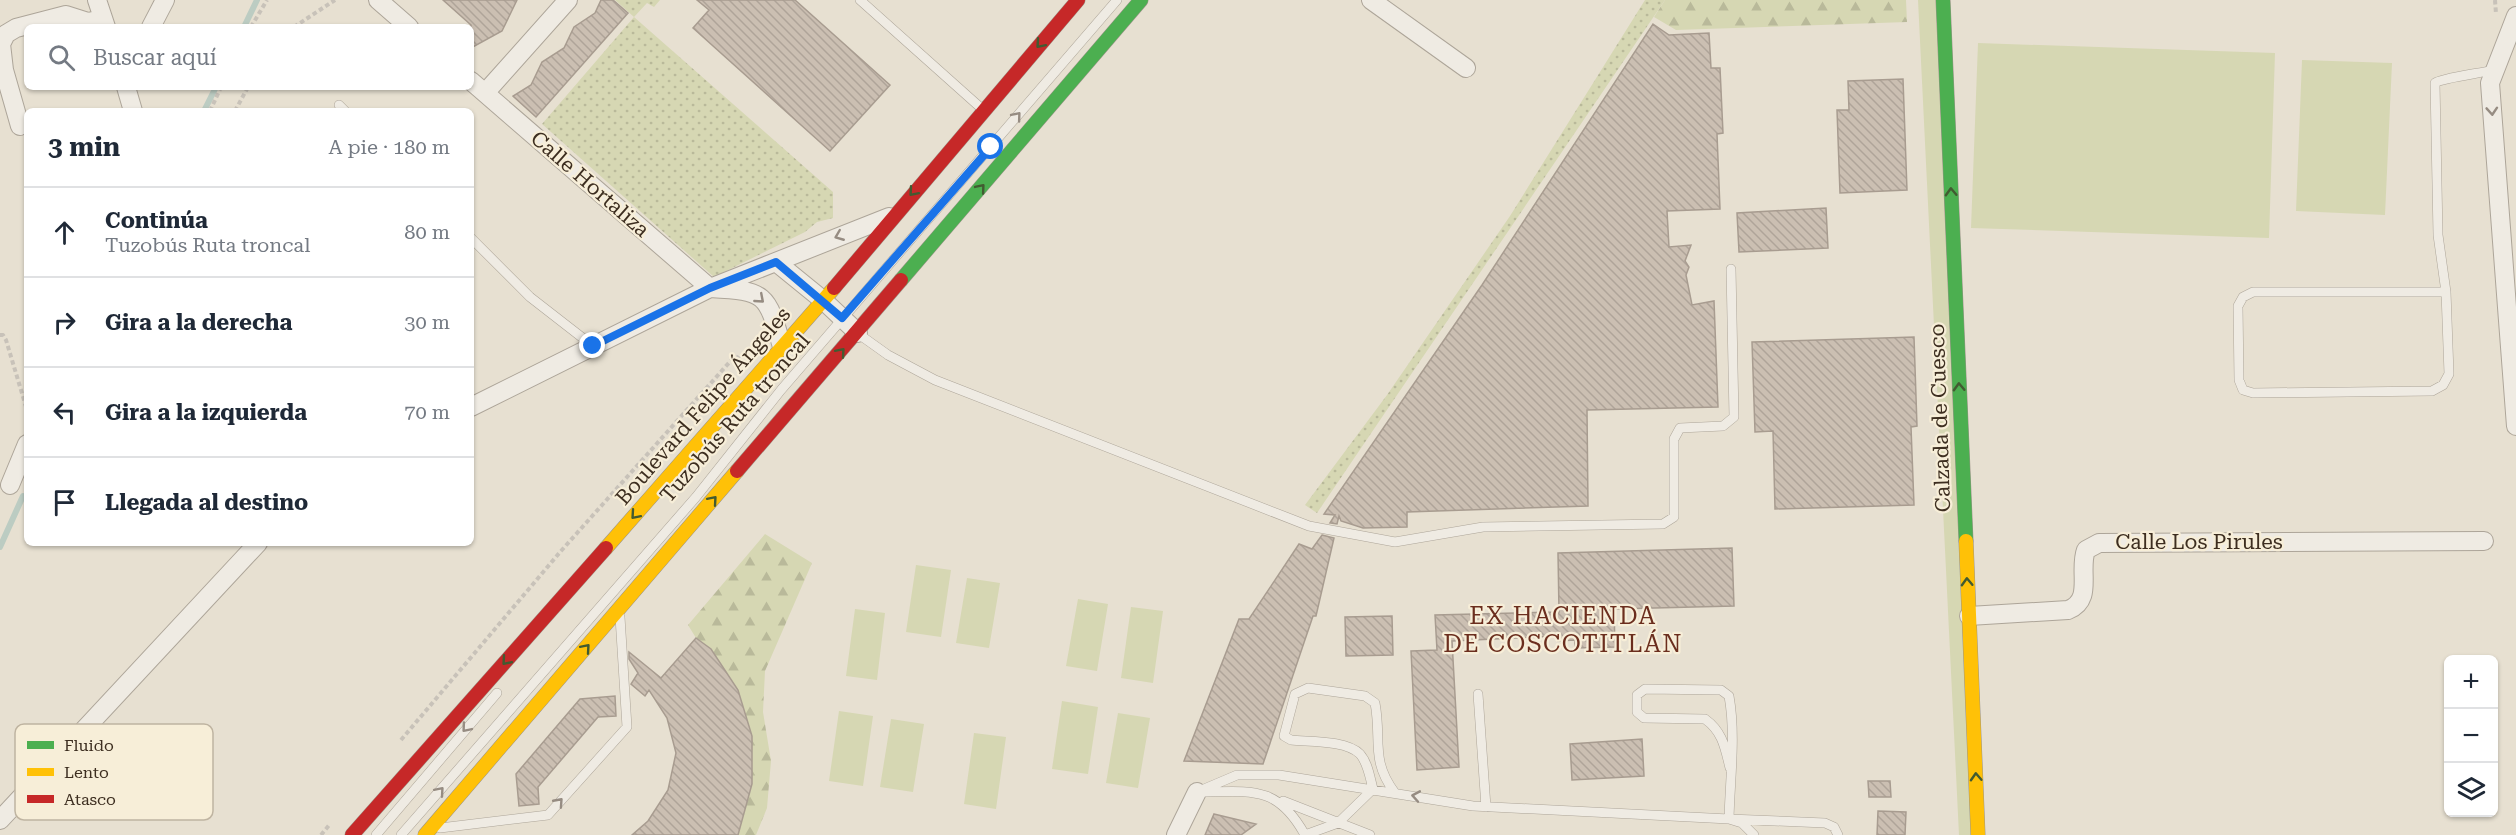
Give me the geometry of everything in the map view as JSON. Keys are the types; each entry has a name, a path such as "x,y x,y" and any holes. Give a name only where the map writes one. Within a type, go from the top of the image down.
{"main road":[{"name":"Boulevard Felipe Ángeles","path":"352,835 782,347 832,309 894,215 1078,0"},
{"path":"427,832 858,333 1141,0"},
{"name":"Calzada de Cuesco","path":"1943,0 1978,835"}],"street":[{"path":"31,24 66,15 88,22 105,23 97,0"},
{"path":"153,24 165,0"},
{"path":"378,0 406,24"},
{"path":"478,87 568,0"},
{"path":"1371,0 1466,68"},
{"path":"2516,16 2493,70 2490,83 2516,426"},
{"path":"20,126 4,70 1,44 6,34 24,26"},
{"name":"Calle Hortaliza","path":"478,87 710,288"},
{"path":"127,90 133,108"},
{"path":"474,406 710,288 894,215"},
{"path":"776,262 858,333"},
{"path":"710,288 748,290 765,301 773,315 782,347"},
{"path":"12,484 24,452"},
{"name":"Calle Los Pirules","path":"1969,616 2068,610 2076,607 2083,597 2083,557 2086,550 2099,543 2484,541"},
{"path":"89,724 255,546"},
{"path":"1176,835 1197,792"},
{"path":"0,820 15,804"}],"lane":[{"path":"860,0 984,110"},
{"name":"Tuzobús Ruta troncal","path":"815,326 1117,0"},
{"path":"2446,292 2253,292 2243,297 2238,306 2239,380 2243,390 2253,393 2432,391 2443,385 2449,374 2446,292 2438,234 2435,82 2440,79 2464,77 2493,70"},
{"name":"Tuzobús Ruta troncal","path":"401,835 696,497 832,309 931,190"},
{"path":"474,241 530,297 593,346"},
{"path":"858,333 888,355 935,380 1308,526 1395,542 1483,527 1663,524 1674,517 1674,439 1680,428 1723,426 1734,417 1731,269"},
{"path":"427,832 548,815 627,727 620,609"},
{"path":"376,835 507,680"},
{"path":"1373,789 1366,764 1359,754 1343,746 1291,740 1284,736 1295,694 1301,689 1365,696 1375,703 1379,763 1383,777 1395,793"},
{"path":"1729,819 1730,768 1731,709 1729,696 1721,690 1645,689 1637,695 1637,712 1644,718 1705,719 1713,725 1724,742 1730,768"},
{"path":"1478,694 1486,807"},
{"path":"1197,792 1238,775 1279,775 1473,806 1826,823 1834,827 1838,835"},
{"path":"1270,796 1291,810 1305,835 1338,823 1373,789"},
{"path":"1197,792 1240,791 1270,796 1370,835"},
{"path":"1729,819 1742,823 1754,835"}],"path":[{"path":"253,24 267,0"},
{"path":"299,24 335,0"},
{"path":"211,108 220,90"},
{"path":"237,108 246,90"},
{"path":"0,335 3,335 6,340 24,400"}],"green space":[{"path":"615,0 660,0 654,7 647,3 634,17"},
{"path":"1645,0 1665,0 1317,513 1305,505 1387,395 1510,216"},
{"path":"1665,0 1906,0 1907,22 1676,30 1654,17"},
{"path":"1918,0 1941,0 1977,835 1959,835"},
{"path":"634,17 833,192 833,218 817,222 805,232 714,277 542,124"},
{"path":"1978,43 2275,53 2269,238 1971,228"},
{"path":"2302,60 2392,63 2385,215 2296,211"},
{"path":"765,534 812,563 765,671 763,712 771,761 767,808 756,835 736,835 738,690 711,649 696,638 688,625"},
{"path":"916,565 951,570 941,637 906,632"},
{"path":"967,578 1000,583 989,648 956,643"},
{"path":"1078,599 1108,604 1097,671 1066,666"},
{"path":"1131,607 1163,611 1153,683 1121,678"},
{"path":"855,609 885,613 877,680 846,676"},
{"path":"1062,701 1098,707 1088,774 1052,769"},
{"path":"839,711 873,716 863,786 829,781"},
{"path":"1118,713 1150,718 1138,788 1106,783"},
{"path":"891,719 924,724 913,792 880,787"},
{"path":"974,733 1006,737 996,809 964,804"}],"building":[{"path":"443,0 517,0 502,31 474,46 474,24 470,24"},
{"path":"601,0 613,0 628,13 536,117 513,96 531,85 542,62 564,48 574,27 595,13"},
{"path":"697,0 795,0 890,85 830,151 693,28 709,10"},
{"path":"1653,24 1669,35 1709,33 1711,68 1720,68 1723,133 1717,134 1720,209 1667,211 1669,247 1691,245 1685,261 1689,267 1686,275 1692,305 1714,301 1718,407 1587,410 1588,506 1407,512 1407,527 1363,528 1341,521 1339,516 1337,524 1330,523 1335,515 1324,514 1482,285"},
{"path":"1903,79 1907,190 1840,193 1837,110 1849,110 1848,81"},
{"path":"1826,208 1828,248 1739,252 1737,213"},
{"path":"1914,337 1917,426 1911,427 1914,505 1775,509 1773,431 1755,432 1752,342"},
{"path":"1322,535 1334,538 1316,616 1313,616 1263,764 1184,761 1239,619 1249,619 1299,544 1312,549"},
{"path":"1732,548 1734,606 1614,609 1615,647 1575,648 1575,640 1558,641 1558,636 1452,641 1459,767 1417,770 1411,651 1437,650 1435,615 1559,612 1558,553"},
{"path":"1392,616 1393,655 1346,656 1345,617"},
{"path":"696,638 711,649 738,690 752,736 752,784 738,835 632,835 648,821 668,790 676,753 667,718 649,690 645,696 631,684 638,673 629,659 629,652 661,678"},
{"path":"615,696 616,716 598,717 538,787 539,804 519,806 516,774 580,699"},
{"path":"1642,739 1644,776 1572,780 1570,744"},
{"path":"1868,781 1890,781 1891,797 1869,797"},
{"path":"1878,811 1906,812 1905,835 1877,835"},
{"path":"1214,814 1256,824 1241,835 1205,835"}],"waterway":[{"path":"245,24 257,0"},
{"path":"206,108 214,90"},
{"path":"0,547 23,496"}],"traffic: fast":[{"path":"901,280 1141,0"},
{"path":"1943,0 1966,541"}],"traffic: slow":[{"path":"606,548 834,288"},
{"path":"425,835 737,471"},
{"path":"1966,541 1978,835"}],"traffic: jam":[{"path":"834,288 1078,0"},
{"path":"737,471 901,280"},
{"path":"352,835 606,548"}],"district":[{"name":"EX HACIENDA DE COSCOTITLÁN","path":"1563,630"}],"route":[{"path":"593,346 710,288 776,262 842,318 991,147"}]}
